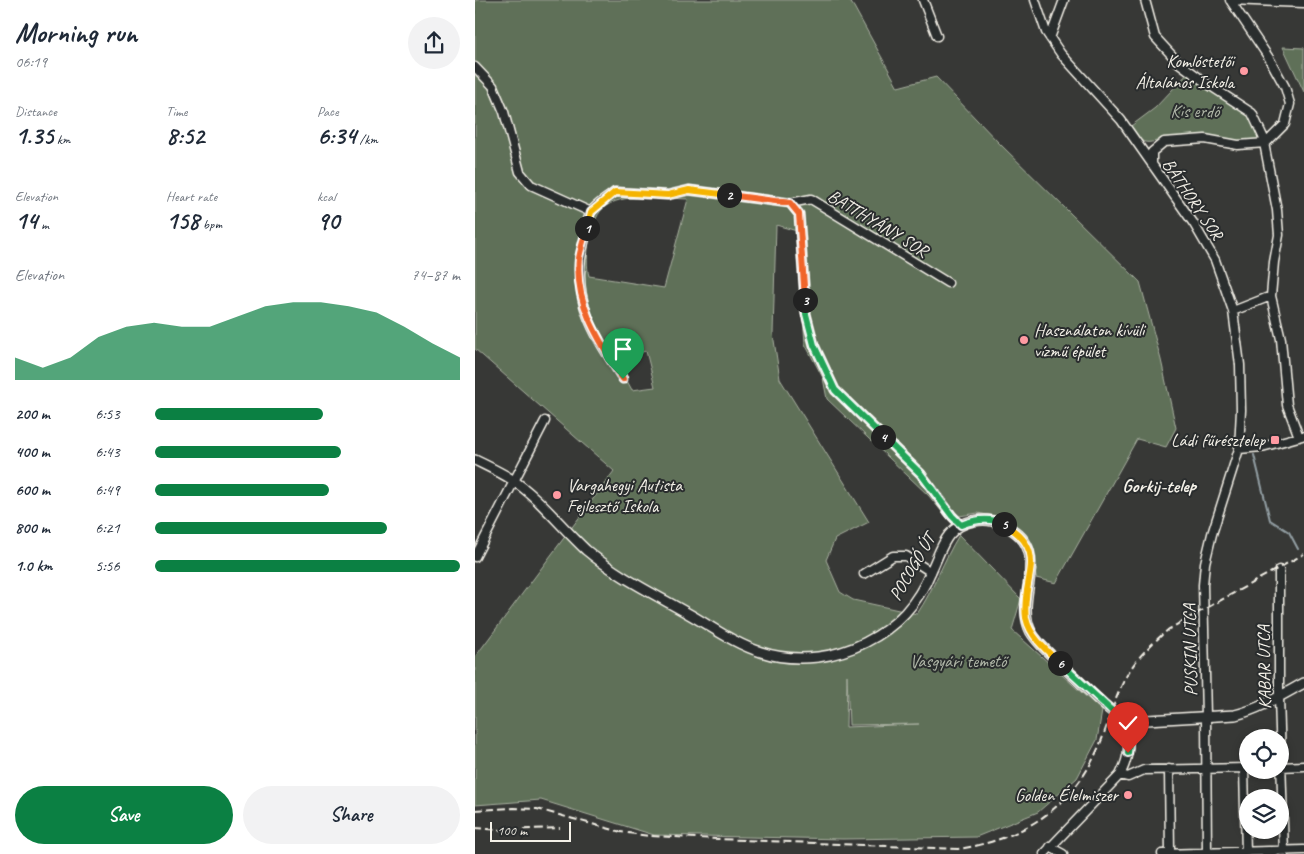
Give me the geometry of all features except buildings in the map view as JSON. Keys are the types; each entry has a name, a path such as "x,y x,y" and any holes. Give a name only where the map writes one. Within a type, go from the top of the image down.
{"main road":[{"name":"POCOGÓ ÚT","path":"475,460 515,482 586,550 608,567 737,642 757,651 779,656 809,658 826,656 852,648 874,638 894,624 906,612 922,590 947,539 961,525"},
{"path":"961,525 976,520 995,521 1007,526 1023,540 1031,560 1026,611 1032,633 1049,653 1081,684 1125,720 1228,716 1246,712 1304,683"}],"street":[{"path":"923,0 937,36"},
{"name":"BÁTHORY SOR","path":"1035,0 1049,38 1061,54 1121,120 1194,224 1215,260 1233,311 1240,365 1241,410 1239,449"},
{"path":"1049,38 1064,0"},
{"path":"1145,0 1155,36 1179,63 1252,113 1265,143 1277,210 1279,235 1271,296 1281,339 1287,405 1301,436 1262,447 1239,449"},
{"path":"1152,165 1152,152 1164,142 1205,139 1238,145 1265,143 1285,124 1289,104 1285,87 1269,58 1230,0"},
{"path":"1230,0 1304,3"},
{"path":"475,68 493,86 504,112 520,172 531,185 591,212 579,258 579,280 584,309 597,339 623,379"},
{"name":"BATTHYÁNY SOR","path":"591,212 615,192 668,195 689,190 790,203 811,199 948,283"},
{"path":"790,203 799,214 806,314 814,345 835,390 921,474 952,516 961,525"},
{"path":"1233,311 1271,296"},
{"path":"475,557 545,421"},
{"name":"PUSKIN UTCA","path":"1207,853 1203,585 1205,563 1212,534 1239,449"},
{"path":"864,574 893,556 906,556 931,572"},
{"name":"KABAR UTCA","path":"1279,570 1280,729"},
{"path":"1044,854 1120,775 1126,764 1128,753 1129,741 1125,720"},
{"path":"1289,767 1304,766"},
{"path":"1120,775 1128,777 1144,770 1239,768"},
{"path":"1169,769 1170,854"},
{"path":"1246,779 1246,853"},
{"name":"KABAR UTCA","path":"1281,779 1284,852"},
{"path":"1050,846 1063,854"},
{"path":"1162,854 1304,850"}],"green space":[{"name":"Vasgyári temető","path":"475,0 849,0 898,87 936,77 998,142 1140,282 1161,360 1176,428 1166,447 1137,439 1056,583 1036,578 1033,549 1021,532 1005,519 978,513 947,518 929,496 827,399 823,378 805,344 797,231 776,225 773,334 780,379 869,522 835,539 826,560 840,592 853,600 917,614 959,535 1021,599 1012,630 1102,711 1097,740 1077,778 1038,812 976,837 843,839 654,835 541,800 475,805 475,657 614,471 475,349","holes":["645,197 688,199 664,288 589,276 588,249 592,228 600,211 615,201","646,351 655,387 632,390 615,359","847,675 849,725 919,724 846,727"]},
{"path":"1283,47 1304,48 1304,92"},
{"name":"Kis erdő","path":"1190,71 1252,113 1264,143 1164,139 1143,142 1140,140 1131,126 1155,108"}],"waterway":[{"path":"1254,455 1270,520 1289,532 1298,549"}],"railway":[{"path":"475,810 537,809 621,832 649,836 958,849 981,845 1002,838 1041,818 1073,790 1097,751 1124,680 1138,659 1153,643 1169,629 1304,554"},
{"path":"475,828 501,830 560,828"}],"place":[{"name":"Komlóstetői Általános Iskola","path":"1244,71"},
{"name":"Használaton kívüli vízmű épület","path":"1024,340"},
{"name":"Ládi fűrésztelep","path":"1275,440"},
{"name":"Vargahegyi Autista Fejlesztő Iskola","path":"557,495"},
{"name":"Golden Élelmiszer","path":"1128,795"}],"district":[{"name":"Gorkij-telep","path":"1159,485"}],"route":[{"path":"623,379 597,339 584,309 579,280 579,258 591,212 615,192 668,195 689,190 790,203 799,214 806,314 814,345 835,390 921,474 952,516 961,525 976,520 995,521 1016,532 1023,540 1031,560 1026,611 1032,633 1049,653 1088,690 1125,720 1129,741 1128,753"}]}
